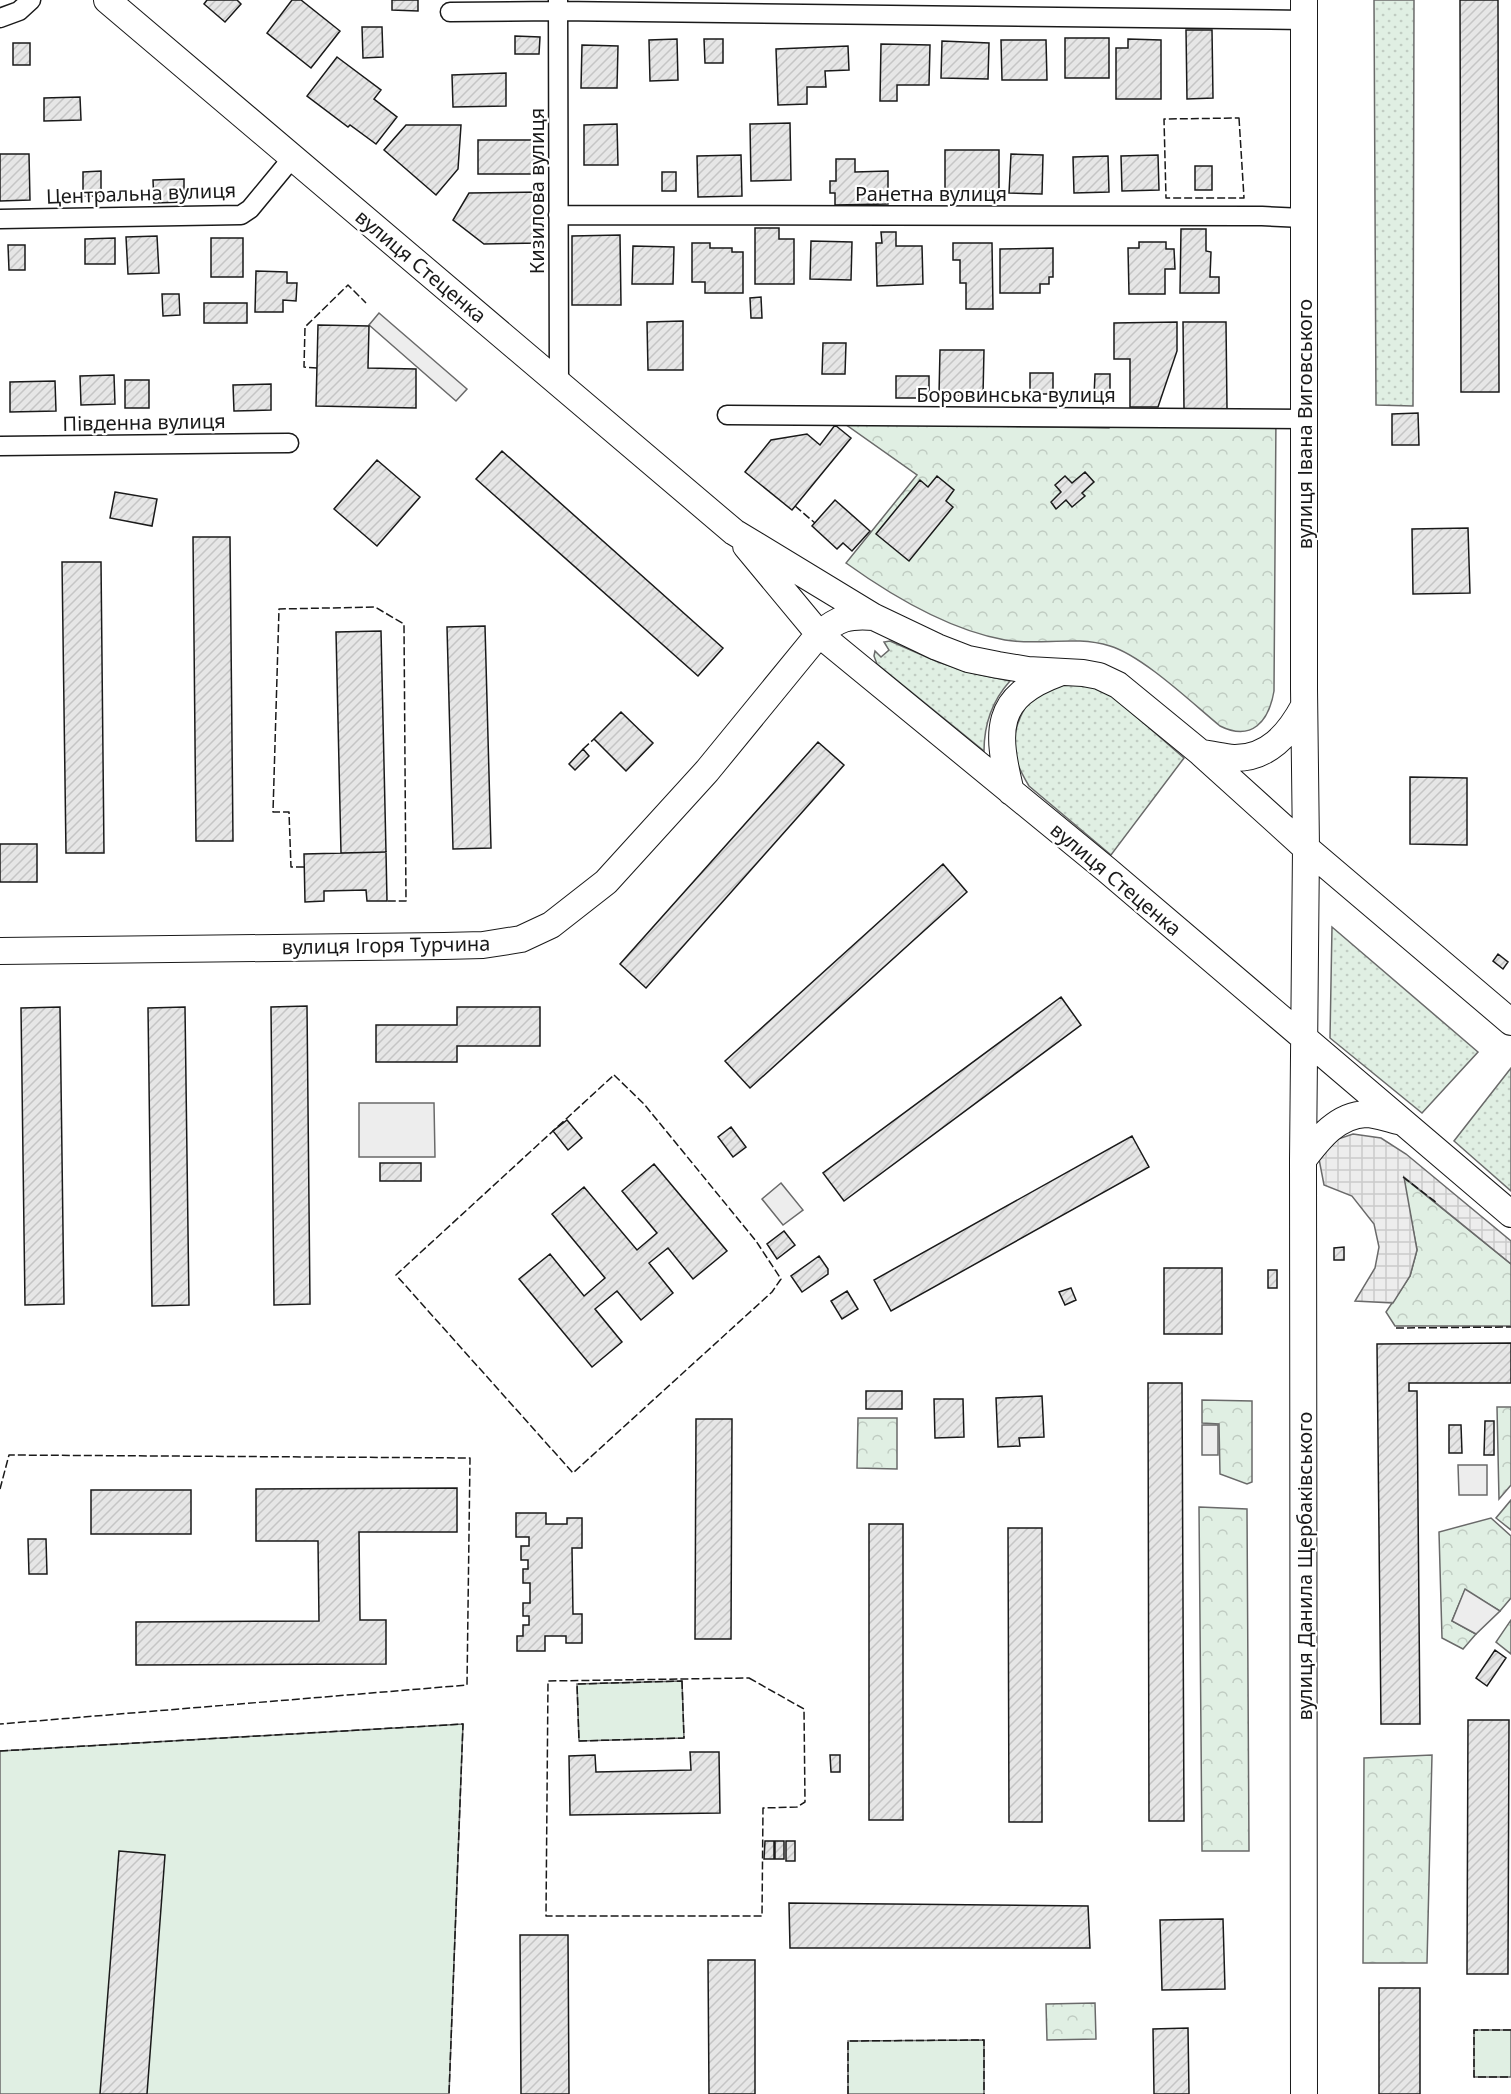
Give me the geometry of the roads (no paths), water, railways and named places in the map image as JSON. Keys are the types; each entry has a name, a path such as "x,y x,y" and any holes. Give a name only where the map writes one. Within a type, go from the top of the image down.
{"main road":[{"name":"вулиця Стеценка","path":"107,0 734,532 874,617 937,647 968,659 1028,670 1083,673 1099,676 1118,685 1201,753 1306,848 1511,1022"},
{"name":"вулиця Івана Виговського","path":"1304,10 1305,1039"},
{"name":"вулиця Стеценка","path":"734,532 819,634 1011,792 1509,1212"},
{"name":"вулиця Ігоря Турчина","path":"0,951 454,946 483,945 521,939 551,925 606,882 714,762 819,634 842,618 874,617"},
{"path":"1011,792 1002,756 1000,734 1006,712 1020,693 1040,680 1061,672"},
{"path":"1201,753 1234,758 1260,755 1278,742 1294,724 1304,706"},
{"name":"вулиця Данила Щербаківського","path":"1304,2094 1303,1160 1305,1039"},
{"path":"1303,1160 1324,1134 1341,1120 1366,1114 1400,1121"}],"street":[{"path":"0,18 19,11 31,0"},
{"path":"450,12 558,5 1304,10"},
{"name":"Кизилова вулиця","path":"558,5 559,383"},
{"name":"Центральна вулиця","path":"0,219 241,215 250,209 293,158"},
{"name":"Ранетна вулиця","path":"558,215 1262,216 1304,218"},
{"name":"Боровинська вулиця","path":"727,415 1304,419"},
{"name":"Південна вулиця","path":"0,446 289,442"}]}
